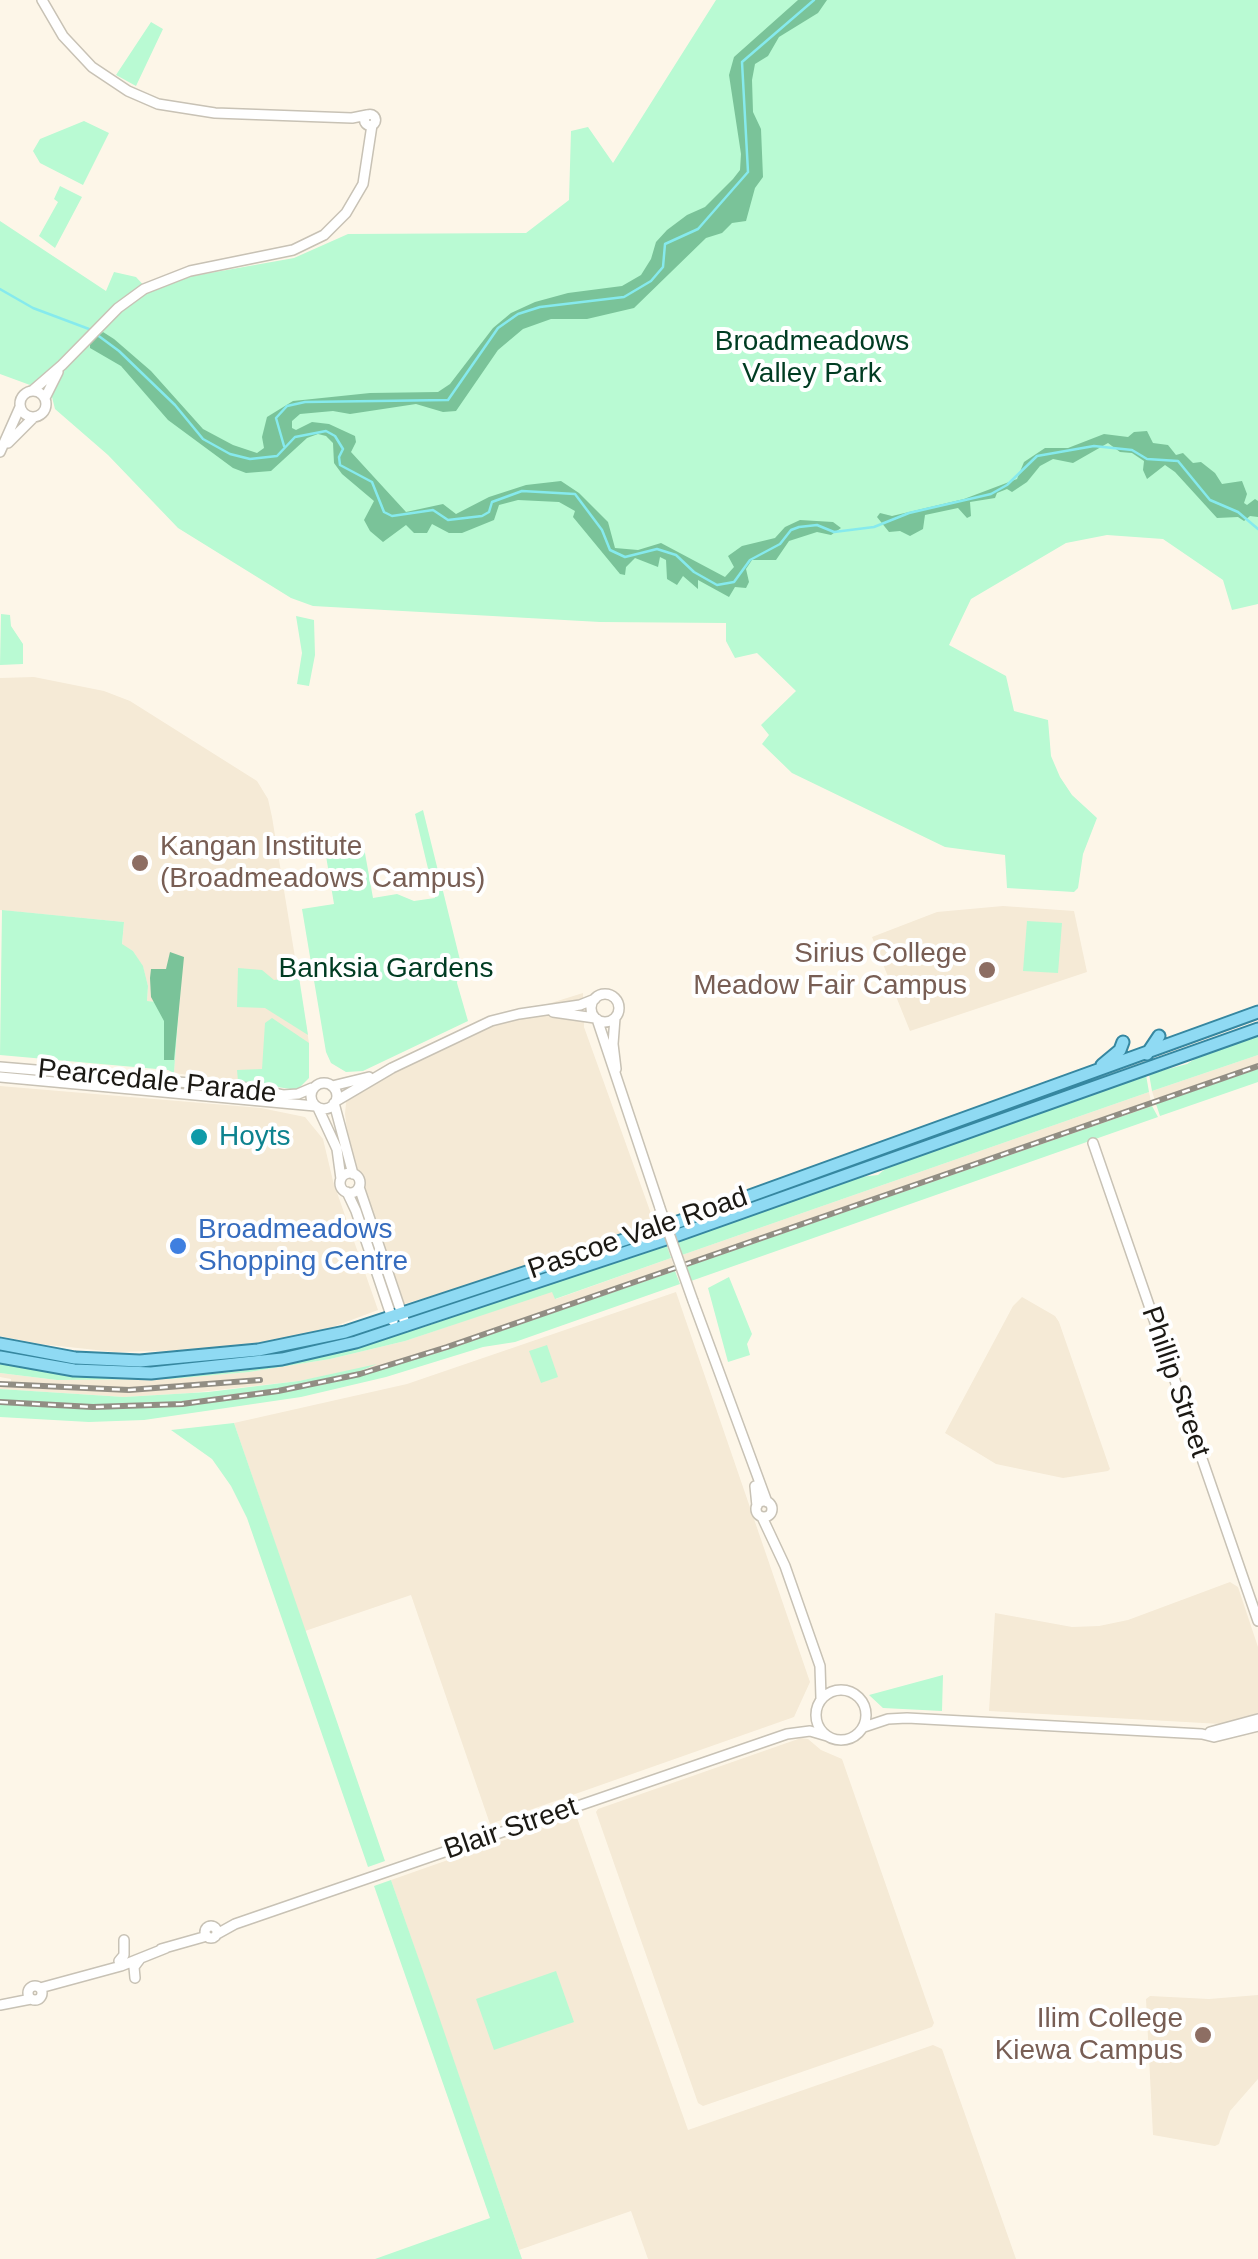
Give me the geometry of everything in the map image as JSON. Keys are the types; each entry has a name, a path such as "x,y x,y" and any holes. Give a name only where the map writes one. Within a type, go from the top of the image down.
{"main road":[{"name":"Pascoe Vale Road","path":"0,1357 74,1370 184,1371 310,1354 515,1276 1258,1012"},
{"name":"Pascoe Vale Road","path":"0,1344 74,1358 160,1360 285,1346 399,1322 533,1284 1258,1029"},
{"path":"1147,1054 1159,1036"},
{"path":"1090,1074 1114,1056 1123,1042"},
{"path":"722,1205 749,1201 791,1186 796,1193"},
{"path":"515,1276 533,1284"}],"street":[{"path":"2,450 22,396 62,365 124,302 168,278 293,250 324,235 339,222 358,195 370,146 367,121 189,111 146,100 115,84 82,58 56,26 42,0"},
{"path":"2,450 45,409 44,398 62,365"},
{"path":"32,391 44,398"},
{"path":"20,407 25,415 34,417"},
{"path":"316,1107 327,1108 392,1068 491,1021 580,1005 605,994 613,997 619,1009 613,1044 619,1087"},
{"path":"595,999 591,1010 755,1487 762,1504 772,1507 766,1515 820,1666 833,1682 865,1704 886,1715 907,1718"},
{"path":"542,1011 604,1022 615,1018"},
{"name":"Pearcedale Parade","path":"0,1068 248,1088 283,1095 312,1088"},
{"path":"392,1068 332,1086 321,1082 312,1088 310,1097 337,1149 342,1188 356,1211 399,1322"},
{"name":"Pearcedale Parade","path":"0,1077 316,1107"},
{"path":"332,1086 399,1322"},
{"name":"Phillip Street","path":"1092,1143 1258,1620"},
{"path":"341,1179 354,1174"},
{"path":"347,1192 356,1192 359,1187"},
{"path":"820,1666 817,1722 827,1736 844,1740 888,1718 1202,1734 1258,1722"},
{"path":"819,1702 828,1693 844,1689"},
{"name":"Blair Street","path":"787,1734 806,1722 819,1702"},
{"path":"864,1728 865,1704"},
{"name":"Blair Street","path":"5,2003 787,1734 810,1731 827,1736"},
{"path":"124,1940 130,1953 139,1957 135,1978 120,1964 124,1940"}],"shaded area":[{"name":"Kangan Institute (Broadmeadows Campus)","path":"34,677 104,691 130,701 257,781 268,799 309,1043 308,1063 274,1086 174,1073 179,1005 147,1001 143,967 133,951 122,945 124,922 0,910 0,678"},
{"name":"Sirius College Meadow Fair Campus","path":"1003,906 1074,911 1087,972 910,1031 872,937 937,912"},
{"path":"583,993 584,1027 654,1222 493,1278 404,1304 349,1146 347,1091 477,1026"},
{"path":"1258,1055 1258,1069 1156,1104 1152,1091"},
{"name":"Broadmeadows Shopping Centre","path":"0,1086 261,1108 305,1117 323,1139 333,1181 378,1310 330,1328 264,1342 196,1350 115,1352 0,1336"},
{"path":"1149,1092 1152,1106 686,1267 682,1255"},
{"path":"671,1258 675,1270 440,1352 305,1389 185,1406 85,1409 0,1404 0,1400 152,1404 358,1372 378,1366 299,1381 191,1393 124,1397 0,1389 0,1381 11,1379 0,1377 0,1373 57,1380 170,1379 330,1359 405,1341 552,1291 556,1299"},
{"path":"676,1292 810,1682 794,1717 490,1824 411,1595 305,1631 234,1423 407,1384"},
{"path":"1022,1297 1059,1322 1108,1471 1063,1478 996,1464 945,1433 1013,1306"},
{"path":"1230,1582 1238,1587 1258,1647 1258,1713 1221,1724 989,1711 995,1613 1072,1627 1099,1626 1128,1620"},
{"path":"801,1738 842,1759 934,2023 932,2027 703,2106 698,2103 596,1812"},
{"path":"576,1815 688,2130 933,2045 942,2049 1016,2259 648,2259 631,2211 519,2250 391,1880"},
{"name":"Ilim College Kiewa Campus","path":"1258,1995 1258,2079 1230,2111 1219,2144 1153,2135 1146,1999"}],"green space":[{"name":"Broadmeadows Valley Park","path":"716,0 1258,0 1258,604 1232,610 1223,580 1163,539 1107,535 1066,543 971,599 949,645 1006,676 1014,711 1048,720 1051,756 1060,777 1072,795 1097,818 1074,892 1007,888 1005,855 945,847 792,773 762,744 769,735 761,725 796,691 757,653 735,658 726,641 726,623 600,622 313,606 291,598 178,528 108,455 55,409 51,393 37,381 30,385 0,374 0,221 106,291 114,272 136,277 147,289 182,278 294,258 348,234 526,233 569,200 571,131 588,127 613,163"},
{"path":"798,0 827,0 818,13 779,37 768,56 755,64 753,112 761,129 763,177 755,188 746,221 732,223 722,233 706,238 634,308 587,319 551,319 523,329 498,350 456,411 443,412 416,404 350,414 300,414 292,421 296,430 312,422 329,424 355,436 351,452 406,512 443,504 456,514 489,497 526,485 561,481 608,522 615,548 638,550 661,543 725,577 734,567 728,556 742,546 775,538 785,527 800,520 833,522 841,528 831,535 817,532 789,541 776,560 752,560 746,569 746,588 735,587 729,597 698,580 698,589 683,576 677,585 667,579 666,560 660,557 658,567 635,558 626,567 625,575 620,574 573,517 575,511 559,502 518,500 499,505 494,520 462,533 449,533 432,524 427,533 414,533 406,525 383,542 364,520 374,501 342,474 334,463 333,443 326,436 307,438 271,471 246,473 233,468 168,420 121,366 90,348 90,343 103,332 151,371 203,429 257,453 264,448 262,437 267,417 293,401 370,393 438,392 450,384 493,328 511,313 568,293 622,286 641,275 656,242 667,230 705,207 733,179 740,170 741,154 729,75 734,57"},
{"path":"151,22 163,29 136,86 116,75"},
{"path":"84,121 109,133 83,185 40,163 33,151 40,139"},
{"path":"60,186 82,197 55,248 39,236 58,202 54,199"},
{"path":"1147,431 1153,443 1168,445 1176,455 1183,453 1193,463 1201,462 1222,484 1242,481 1247,494 1244,503 1258,501 1258,517 1250,516 1244,521 1238,517 1217,518 1165,465 1147,479 1144,461 1108,443 1073,463 1053,459 1012,492 1007,489 995,498 970,502 971,516 967,518 958,508 925,515 923,529 910,536 900,531 889,532 877,517 880,513 892,516 964,499 1017,479 1024,462 1045,448 1068,448 1104,434 1128,437"},
{"path":"1,614 10,615 11,626 23,644 23,664 0,665"},
{"path":"296,616 314,620 315,655 309,686 297,684 302,653"},
{"name":"Banksia Gardens","path":"423,810 460,960 457,983 468,1021 363,1071 346,1072 331,1063 326,1052 302,909 334,904 325,850 363,842 373,898 397,894 414,901 435,898 415,814"},
{"path":"2,910 124,922 122,944 133,951 143,966 147,1001 179,1004 174,1073 0,1055"},
{"path":"1027,921 1062,923 1058,973 1023,971"},
{"path":"170,952 184,957 174,1060 164,1060 164,1021 151,997 150,978 151,969 166,969"},
{"path":"238,968 262,970 274,980 299,977 308,1035 265,1008 237,1007"},
{"path":"272,1018 309,1043 309,1078 297,1090 238,1081 237,1070 262,1069 265,1023"},
{"path":"1258,1034 1258,1055 1152,1091 1149,1074 1187,1064"},
{"path":"1258,1069 1258,1082 1160,1116 1156,1104"},
{"path":"1146,1075 1149,1092 682,1255 677,1240 852,1178 878,1175 891,1164"},
{"path":"1152,1106 1158,1117 691,1281 686,1267"},
{"path":"666,1243 671,1258 555,1299 552,1292 405,1341 330,1359 170,1379 57,1380 0,1373 0,1363 91,1377 165,1378 301,1361 424,1327"},
{"path":"675,1271 680,1284 515,1342 483,1347 386,1377 301,1397 144,1420 89,1422 0,1417 0,1404 85,1409 185,1406 322,1385 440,1352"},
{"path":"729,1277 752,1334 747,1344 750,1355 728,1362 708,1288"},
{"path":"547,1345 558,1377 541,1383 529,1351"},
{"path":"377,1364 295,1386 176,1402 101,1405 0,1400 0,1389 124,1397 208,1392 299,1381"},
{"path":"234,1423 385,1861 368,1867 247,1518 212,1459 171,1430"},
{"path":"943,1675 942,1711 883,1708 869,1695"},
{"path":"391,1880 522,2259 375,2259 490,2218 374,1886"},
{"path":"556,1971 574,2022 494,2050 476,1999"}],"waterway":[{"path":"284,446 276,418 287,406 305,402 448,400 498,328 518,314 540,307 624,297 651,281 663,267 665,244 698,229 748,172 742,62 814,0"},
{"path":"0,289 33,308 89,329"},
{"path":"96,334 175,405 203,439 230,454 250,459 277,456 295,437 326,431 335,436 343,449 340,465 372,482 384,512 392,516 433,510 448,520 482,516 489,512 492,502 522,491 575,494 602,530 610,550 625,557 657,549 676,555 694,572 717,585 734,582 750,560 780,544 791,530 799,527 817,525 834,532 874,527 909,513 991,494 1007,485 1037,456 1094,446 1132,450 1147,459 1178,461 1210,500 1238,512 1258,529"}],"railway":[{"path":"0,1402 93,1407 182,1404 278,1391 360,1374 1258,1066"},
{"path":"0,1384 129,1390 260,1380"}],"place":[{"name":"Kangan Institute (Broadmeadows Campus)","path":"140,863"},
{"name":"Sirius College Meadow Fair Campus","path":"987,970"},
{"name":"Hoyts","path":"199,1137"},
{"name":"Broadmeadows Shopping Centre","path":"178,1246"},
{"name":"Ilim College Kiewa Campus","path":"1203,2035"}]}
